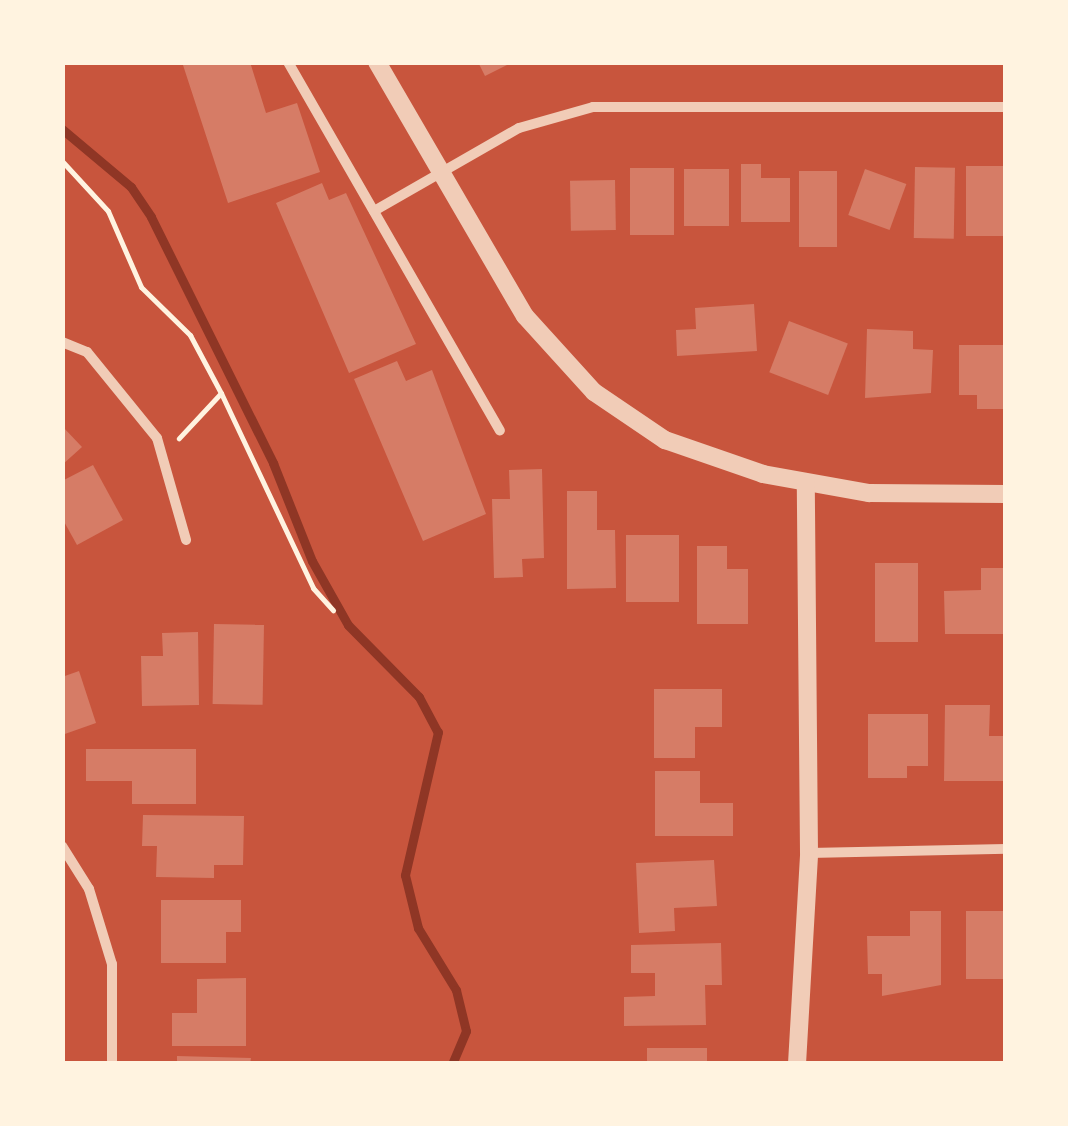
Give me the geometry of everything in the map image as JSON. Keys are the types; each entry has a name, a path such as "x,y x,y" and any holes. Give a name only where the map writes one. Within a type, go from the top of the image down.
{"street":[{"path":"288,62 500,430"},
{"path":"377,62 525,316 594,392 664,440 806,484 1006,494"},
{"path":"374,210 518,128 593,108 1006,106"},
{"path":"62,342 87,352 161,452 186,540"},
{"path":"797,1064 810,854 806,484"},
{"path":"62,846 89,889 112,964 112,1064"},
{"path":"810,854 1006,849"}],"path":[{"path":"62,161 108,211 141,287 190,335 312,588 333,610"},
{"path":"161,452 221,393"}],"building":[{"path":"182,62 250,62 266,113 297,103 320,172 228,203"},
{"path":"478,62 513,62 485,76"},
{"path":"741,164 761,164 761,178 790,178 790,222 741,222"},
{"path":"966,166 1006,166 1006,236 966,236"},
{"path":"915,167 955,168 954,239 914,238"},
{"path":"630,168 674,168 674,235 630,235"},
{"path":"684,169 729,169 729,226 684,226"},
{"path":"865,169 906,184 890,230 848,215"},
{"path":"799,171 837,171 837,247 799,247"},
{"path":"615,180 616,230 571,231 570,181"},
{"path":"322,183 329,200 346,193 416,344 349,373 276,203"},
{"path":"754,304 757,351 677,356 676,330 696,329 695,308"},
{"path":"789,321 848,344 828,395 769,372"},
{"path":"867,329 913,331 913,349 933,350 931,393 865,398"},
{"path":"959,345 1006,345 1006,409 977,409 977,395 959,395"},
{"path":"397,361 406,381 432,370 486,514 423,541 354,379"},
{"path":"62,426 82,447 62,465"},
{"path":"93,465 123,520 77,545 62,518 62,481"},
{"path":"542,469 544,558 522,559 523,577 494,578 492,499 510,499 509,470"},
{"path":"567,491 597,491 597,530 615,530 616,588 567,589"},
{"path":"626,535 679,535 679,602 626,602"},
{"path":"697,546 727,546 727,569 748,569 748,624 697,624"},
{"path":"875,563 918,563 918,642 875,642"},
{"path":"981,568 1006,568 1006,634 945,634 944,591 981,590"},
{"path":"214,624 264,625 263,705 213,704"},
{"path":"198,632 199,705 142,706 141,656 163,656 162,633"},
{"path":"79,671 96,723 62,735 62,677"},
{"path":"654,689 722,689 722,727 695,727 695,758 654,758"},
{"path":"945,705 990,705 989,736 1006,736 1006,781 944,781"},
{"path":"868,714 928,714 928,766 907,766 907,778 868,778"},
{"path":"86,749 196,749 196,804 132,804 132,781 86,781"},
{"path":"655,771 700,771 700,803 733,803 733,836 655,836"},
{"path":"143,815 244,816 243,865 214,865 214,878 156,877 157,846 142,846"},
{"path":"714,860 717,906 674,908 675,931 639,933 636,863"},
{"path":"161,900 241,900 241,932 226,932 226,963 161,963"},
{"path":"910,911 941,911 941,985 882,996 882,974 868,974 867,936 910,936"},
{"path":"966,911 1006,911 1006,979 966,979"},
{"path":"721,943 722,985 705,985 706,1025 624,1026 624,997 655,996 655,973 631,973 631,945"},
{"path":"246,978 246,1046 172,1046 172,1013 197,1013 197,979"},
{"path":"647,1048 707,1048 707,1064 647,1064"},
{"path":"177,1056 251,1058 250,1064 177,1064"}],"waterway":[{"path":"62,129 131,187 151,217 273,463 312,561 348,625 419,697 438,732 405,875 418,928 456,990 466,1031 452,1064"}]}
